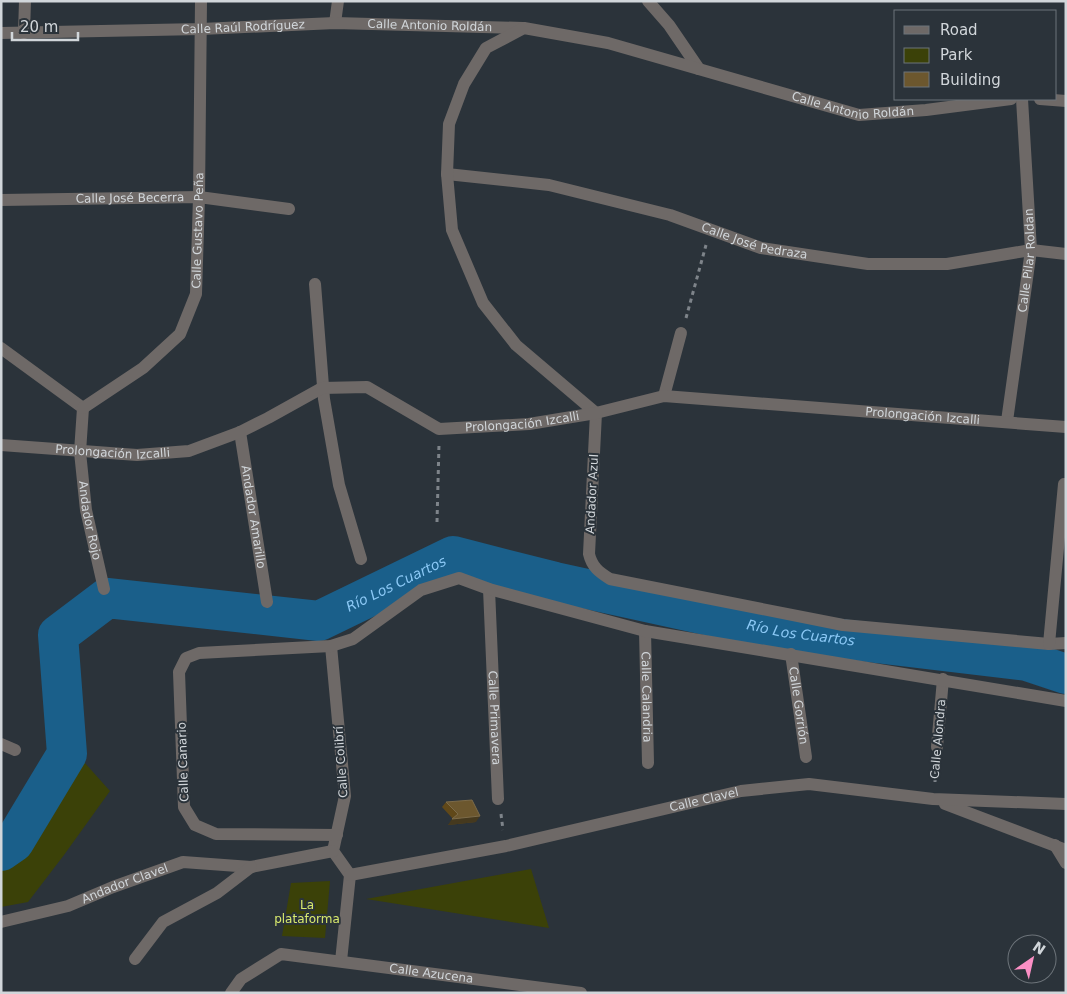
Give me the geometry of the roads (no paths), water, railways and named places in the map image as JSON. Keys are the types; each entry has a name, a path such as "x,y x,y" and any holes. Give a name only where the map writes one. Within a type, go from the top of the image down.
{"street":[{"path":"24,33 25,1"},
{"name":"Calle Gustavo Peña","path":"83,408 143,368 180,334 196,294 201,1"},
{"path":"335,23 338,1"},
{"path":"648,1 669,25 699,69"},
{"name":"Calle Raúl Rodríguez","path":"1,34 201,29 335,23"},
{"name":"Calle Antonio Roldán","path":"335,23 524,28 608,44 859,115 926,110 1003,100"},
{"name":"Calle Antonio Roldán","path":"524,28 486,48 464,84 449,124 447,174 452,230 483,303 516,345 596,414"},
{"name":"Calle Pilar Roldan","path":"1008,421 1030,250 1022,100"},
{"path":"1053,100 1066,101"},
{"name":"Calle José Pedraza","path":"447,174 549,186 670,215 761,248 868,264 947,264 1030,250 1066,254"},
{"name":"Calle José Becerra","path":"1,200 199,197 289,209"},
{"path":"315,284 322,388 339,485 361,559"},
{"path":"664,396 681,334"},
{"path":"1,348 83,408"},
{"name":"Prolongación Izcalli","path":"1,445 80,452 137,454 189,451 240,432 322,388 367,387 439,429 529,424 596,414 664,396 1008,421 1066,427"},
{"name":"Andador Rojo","path":"83,408 80,452 86,510 104,589"},
{"name":"Andador Azul","path":"596,414 589,554 591,564 610,579 843,625 1048,644"},
{"name":"Andador Amarillo","path":"240,432 267,602"},
{"path":"1064,484 1048,644 1066,643"},
{"path":"331,646 353,639 421,590 460,578 489,589 645,631 943,679 1066,701"},
{"name":"Calle Primavera","path":"489,589 498,799"},
{"name":"Calle Calandria","path":"645,631 648,763"},
{"name":"Calle Canario","path":"331,646 199,653 186,658 179,672 184,807 195,824 216,834 337,835"},
{"name":"Calle Colibrí","path":"331,646 345,796 333,851"},
{"name":"Calle Gorrión","path":"791,654 806,757"},
{"name":"Calle Alondra","path":"937,748 943,679"},
{"path":"1,744 15,750"},
{"name":"Calle Clavel","path":"350,875 506,846 741,791 809,784 933,800 1066,804"},
{"path":"933,800 996,822 1060,848 1066,863"},
{"path":"333,851 350,875 341,962"},
{"name":"Andador Clavel","path":"1,922 68,906 113,887 183,862 251,867 333,851"},
{"name":"Andador Clavel","path":"135,959 163,922 217,892 251,867"},
{"name":"Calle Azucena","path":"231,993 241,979 281,954 581,993"}],"waterway":[{"name":"Río Los Cuartos","path":"1,851 14,842 67,754 58,635 107,598 319,621 453,556 555,582 783,632 1027,661 1066,674"}],"park label":[{"name":"La plataforma","path":"307,912"}]}
